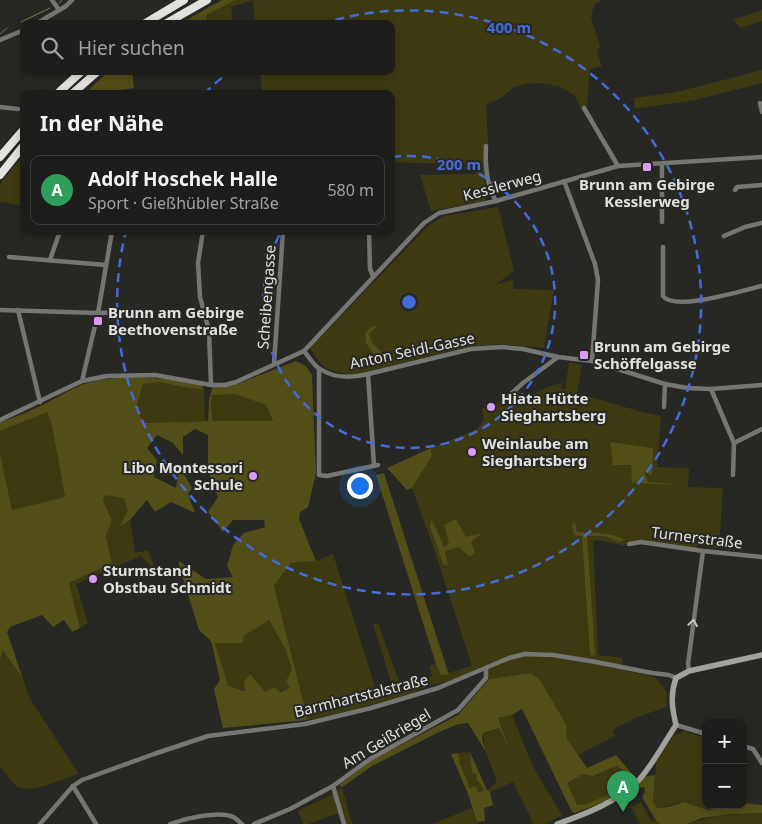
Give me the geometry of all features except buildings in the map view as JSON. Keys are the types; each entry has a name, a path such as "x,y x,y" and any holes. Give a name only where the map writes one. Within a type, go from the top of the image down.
{"highway":[{"path":"151,20 184,0"},
{"path":"172,20 207,0"},
{"path":"61,90 78,75"},
{"path":"77,90 93,75"},
{"path":"0,157 20,134"},
{"path":"0,175 20,150"}],"main road":[{"path":"557,824 610,801 630,788 644,773 676,725 671,702 676,678 689,671 762,655"}],"street":[{"path":"52,0 59,10"},
{"path":"43,20 72,0"},
{"path":"0,40 20,32"},
{"path":"760,103 762,112"},
{"path":"0,107 18,109"},
{"path":"584,108 618,166"},
{"path":"486,146 485,159 490,191 496,201"},
{"name":"Kesslerweg","path":"304,351 424,223 439,214 496,201 618,166 762,157"},
{"path":"662,164 662,222"},
{"path":"564,181 596,264 598,280 592,361"},
{"path":"735,190 737,187 762,185"},
{"path":"724,236 745,227 762,223"},
{"path":"50,260 59,235"},
{"path":"82,381 98,313 111,235"},
{"path":"202,235 198,263 200,297 209,331 211,384"},
{"name":"Scheibengasse","path":"274,364 283,235"},
{"path":"369,235 370,270 373,276"},
{"path":"663,247 664,296 666,300 672,302 696,301 762,286"},
{"path":"9,257 106,265"},
{"path":"0,310 98,313 143,312"},
{"path":"18,310 40,402"},
{"name":"Anton Seidl-Gasse","path":"319,369 340,377 352,377 471,349 501,347 592,361 665,384 687,388 711,389 762,385"},
{"path":"0,420 82,381 107,376 155,375 225,385 236,382 304,351 319,369 319,475 327,476 376,465 368,374"},
{"path":"504,400 558,357"},
{"path":"664,407 665,384"},
{"path":"711,389 734,442 733,475"},
{"path":"734,442 762,429"},
{"name":"Turnerstraße","path":"629,544 640,542 762,557"},
{"path":"689,671 688,664 703,551"},
{"name":"Barmhartstalstraße","path":"40,824 73,786 82,780 138,760 208,736 305,724 371,708 438,688 509,658 525,654 553,655 652,674 669,675 676,678"},
{"name":"Am Geißriegel","path":"254,824 290,809 333,786 370,759 458,710 486,678 486,669"},
{"path":"676,725 702,733"},
{"path":"747,747 753,749 762,761"},
{"path":"73,786 96,824"},
{"path":"333,786 344,824"},
{"path":"170,824 211,815 232,816 242,824"}],"shaded area":[{"path":"222,0 236,0 206,15 207,20 186,20"},
{"path":"236,0 253,0 231,7 233,20 207,20 206,15"},
{"path":"253,0 602,0 594,5 591,17 600,46 597,52 602,66 590,69 586,118 575,96 559,86 538,83 514,87 501,98 486,105 488,144 484,146 485,201 431,211 420,175 476,174 477,165 395,162 395,90 262,90 260,75 395,75 395,20 255,20"},
{"path":"762,10 762,21 741,28 733,20"},
{"path":"762,70 762,83 695,100 635,109 634,98 677,92"},
{"path":"105,75 132,75 134,88 123,90 88,90"},
{"path":"20,159 20,205 1,202 0,204 0,184"},
{"path":"498,207 514,271 495,285 513,280 514,289 554,290 544,348 498,344 467,347 353,375 332,371 319,361 310,348 429,225 444,216"},
{"path":"378,326 369,334 373,344 392,362 389,364 380,363 366,343 365,333 371,327"},
{"path":"296,361 306,366 312,375 316,473 308,507 300,512 299,519 316,561 291,563 274,585 308,720 223,728 214,689 220,680 211,641 199,630 179,561 206,579 233,577 227,566 233,545 244,533 265,527 264,520 233,520 223,532 208,512 218,497 208,471 208,435 195,429 183,437 183,455 173,443 157,435 147,448 157,460 154,477 176,488 179,466 192,488 188,494 195,513 171,502 155,512 147,500 130,520 120,526 128,510 124,498 105,495 103,501 112,520 106,536 112,563 69,583 80,628 72,632 64,620 53,627 42,615 10,627 7,632 23,679 3,650 0,660 0,453 12,510 65,497 51,422 47,412 0,431 0,422 32,410 81,385 125,377 156,378 201,384 204,389 159,382 143,384 136,408 144,423 208,421 209,399 213,386 232,386","holes":["235,394 266,405 273,421 213,421 212,395","269,620 286,651 292,669 286,681 290,688 280,692 274,687 265,692 250,674 244,682 245,691 228,686 215,643 242,643 245,635"]},
{"path":"569,362 582,365 577,393 661,416 657,467 689,468 688,487 723,488 719,548 697,545 697,549 627,541 626,546 600,540 593,541 598,655 622,658 623,670 655,677 667,692 666,707 638,717 612,730 615,736 578,755 531,673 489,679 483,666 455,679 428,686 406,695 308,720 274,584 291,563 316,561 333,554 378,696 394,692 373,624 378,623 403,692 425,682 432,675 429,666 436,664 441,675 472,666 412,488 432,456 431,448 477,429 484,420 482,409 498,403 518,390 524,399 561,383 562,389 565,390"},
{"path":"159,382 204,389 205,421 144,423 136,408 143,384"},
{"path":"212,394 235,394 266,405 273,421 213,421"},
{"path":"47,411 51,422 65,498 12,510 0,453 0,431"},
{"path":"610,442 653,448 652,475 644,472 648,482 682,485 632,483 631,465 613,465"},
{"path":"431,448 432,456 412,488 407,490 387,468"},
{"path":"384,473 449,675 441,675 436,664 376,475"},
{"path":"105,494 124,497 129,510 121,525 130,520 135,553 148,550 157,573 141,556 76,584 88,623 80,628 69,583 112,563 106,536 112,520 103,501"},
{"path":"456,519 466,537 482,533 471,542 475,552 470,557 459,547 445,551 448,566 443,564 430,526 432,520 444,547 449,543 444,525"},
{"path":"575,523 577,532 608,534 625,540 618,542 606,536 587,536 595,656 590,655 582,536 574,535 572,524"},
{"path":"268,619 286,651 292,669 286,681 290,688 259,692 227,686 215,643 241,643 245,635"},
{"path":"3,649 23,679 30,699 79,774 48,785 24,789 13,783 0,766 0,660"},
{"path":"531,673 540,680 567,726 566,737 587,768 616,755 634,776 633,779 617,766 593,776 583,774 567,783 577,805 587,804 612,793 616,795 599,804 575,813 572,812 522,709 512,715 498,718 508,745 499,728 483,733 482,738 486,752 468,723 459,724 441,731 372,766 342,787 339,785 372,760 458,715 489,679"},
{"path":"512,715 534,769 562,815 545,824 532,824 513,782 490,792 487,791 497,782 486,752 483,733 499,728 507,741 498,718"},
{"path":"684,731 702,737 702,807 682,803 657,808 653,801 656,762 674,735"},
{"path":"470,752 472,772 478,774 476,779 484,789 478,794 473,791 466,781 459,759 458,753"},
{"path":"470,752 487,790 490,792 493,805 484,808 485,821 477,822 468,794 451,754 458,753 460,764 470,788 475,786 479,793 484,789 476,779 477,774 472,773"},
{"path":"617,766 633,779 616,795 612,793 587,804 576,805 566,783 583,774 594,776"},
{"path":"655,775 653,801 657,808 684,802 709,810 747,809 747,803 762,805 762,813 702,818 687,824 661,824 657,822 642,797 645,792 644,787 630,790 644,777"},
{"path":"342,787 352,824 343,824 339,813 303,824 298,811 331,795"},
{"path":"641,802 651,821 647,823 655,820 661,824 640,824 631,807"},
{"path":"472,808 478,824 432,824"},
{"path":"762,813 762,824 687,824 714,817"}],"waterway":[{"path":"59,3 62,0"},
{"path":"25,20 50,8"},
{"path":"0,34 7,28"}],"place":[{"name":"Brunn am Gebirge Kesslerweg","path":"647,167"},
{"name":"Brunn am Gebirge Beethovenstraße","path":"98,321"},
{"name":"Brunn am Gebirge Schöffelgasse","path":"584,355"},
{"name":"Hiata Hütte Sieghartsberg","path":"491,407"},
{"name":"Weinlaube am Sieghartsberg","path":"472,452"},
{"name":"Libo Montessori Schule","path":"253,476"},
{"name":"Sturmstand Obstbau Schmidt","path":"93,579"},
{"name":"Adolf Hoschek Halle","path":"623,812"}]}
